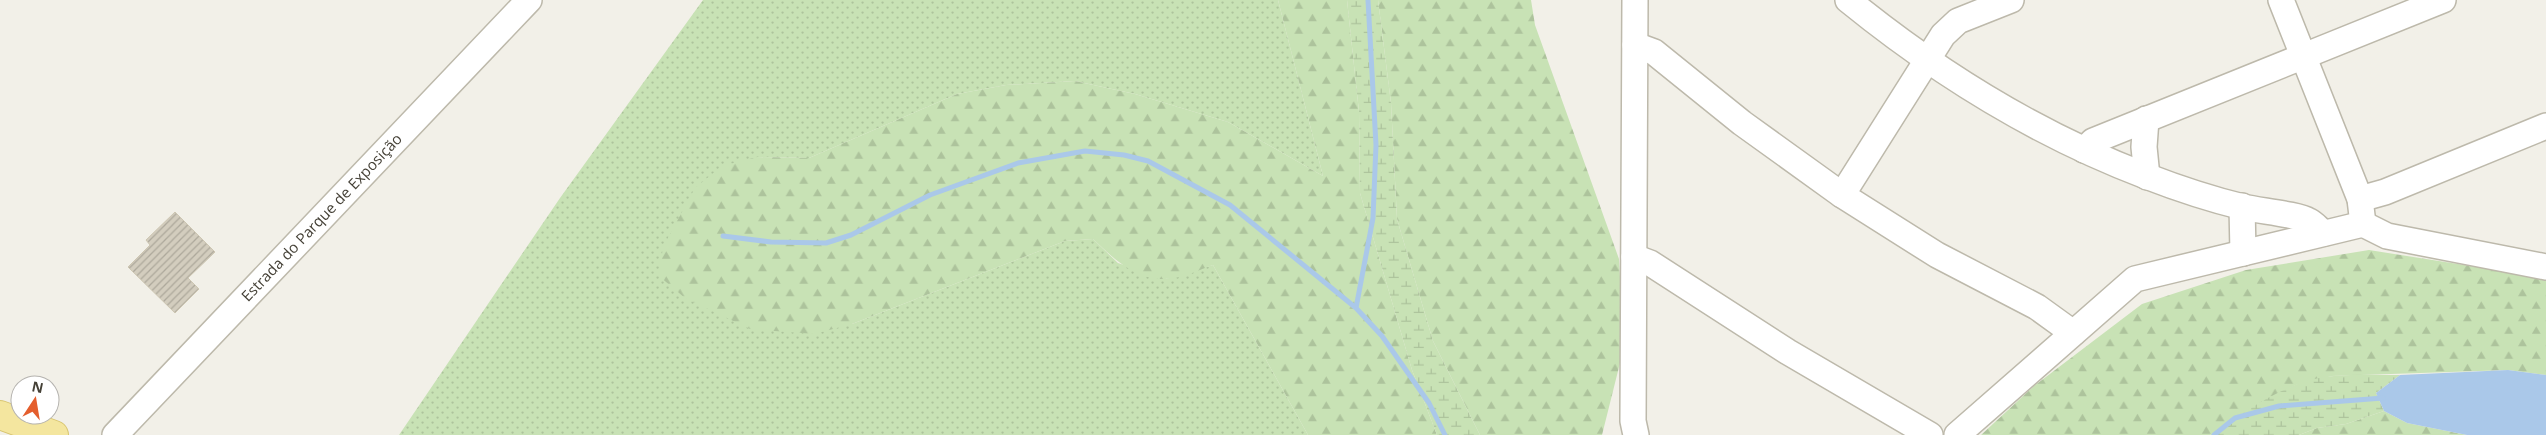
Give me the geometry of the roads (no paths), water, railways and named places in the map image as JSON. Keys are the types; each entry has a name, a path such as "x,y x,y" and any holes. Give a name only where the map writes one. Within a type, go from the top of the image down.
{"main road":[{"path":"0,415 54,435"}],"street":[{"name":"Estrada do Parque de Exposição","path":"115,435 529,0"},
{"path":"1635,0 1633,421 1636,435"},
{"path":"1848,0 1928,62 2012,114 2084,150 2147,177 2242,206 2308,221 2324,234"},
{"path":"1842,195 1928,62 1943,35 1958,21 2011,0"},
{"path":"2281,0 2360,198 2363,224"},
{"path":"2084,150 2093,141 2443,0"},
{"path":"1635,45 1654,52 1756,134 1842,195 1937,255 2036,308 2073,334"},
{"path":"2146,119 2144,147 2147,177"},
{"path":"2360,198 2384,192 2546,126"},
{"path":"2242,206 2243,253"},
{"path":"1957,435 2135,279 2363,224 2387,236 2546,267"},
{"path":"1634,257 1650,263 1788,352 1930,435"}],"water":[{"path":"2508,370 2546,375 2546,435 2467,435 2407,423 2384,411 2376,393 2400,375"}],"waterway":[{"path":"1356,308 1373,218 1376,145 1368,0"},
{"path":"723,236 771,242 826,243 851,235 930,195 1018,163 1085,151 1124,155 1148,161 1230,205 1356,308 1382,336 1429,403 1445,435"},
{"path":"2214,435 2235,418 2279,406 2383,398"}]}
